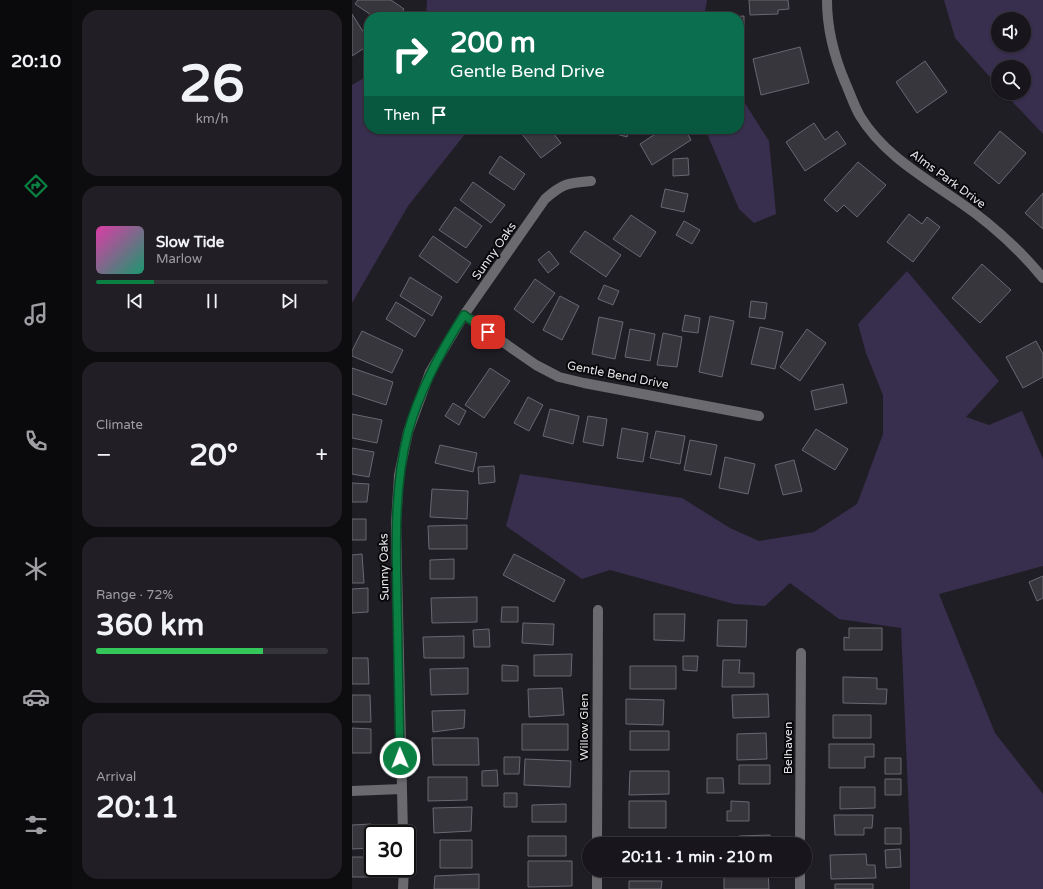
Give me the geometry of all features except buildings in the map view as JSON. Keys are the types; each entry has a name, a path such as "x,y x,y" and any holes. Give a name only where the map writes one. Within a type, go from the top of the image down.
{"street":[{"name":"Alms Park Drive","path":"827,0 828,26 832,48 860,116 893,154 920,177 958,201 988,224 1043,278"},
{"name":"Sunny Oaks","path":"403,825 396,523 400,475 408,432 430,372 464,315 546,199 558,187 563,185 591,181"},
{"name":"Gentle Bend Drive","path":"464,315 536,365 558,377 584,384 759,416"},
{"name":"Willow Glen","path":"597,837 598,610"},
{"name":"Belhaven","path":"800,837 801,653"},
{"path":"352,791 401,789"},
{"path":"403,889 404,877"},
{"path":"597,877 597,889"},
{"path":"800,877 800,889"}],"shaded area":[{"path":"427,0 707,0 705,12 426,12"},
{"path":"944,0 1043,0 1043,134 1011,100 1031,100 1031,60 991,60 991,78 955,38"},
{"path":"364,78 364,134 465,134 408,206 352,303 352,85"},
{"path":"744,102 769,141 776,214 754,223 739,209 707,134 744,134"},
{"path":"907,271 999,381 966,417 989,425 1022,411 1043,459 1043,566 939,594 995,733 1043,794 1043,889 910,889 910,839 901,628 839,619 790,583 765,606 734,604 610,570 582,579 506,526 520,474 682,498 730,528 759,541 814,532 857,504 883,434 883,395 866,353 858,324"}],"route":[{"path":"400,758 396,523 400,475 408,432 430,372 464,315 488,332"}]}
